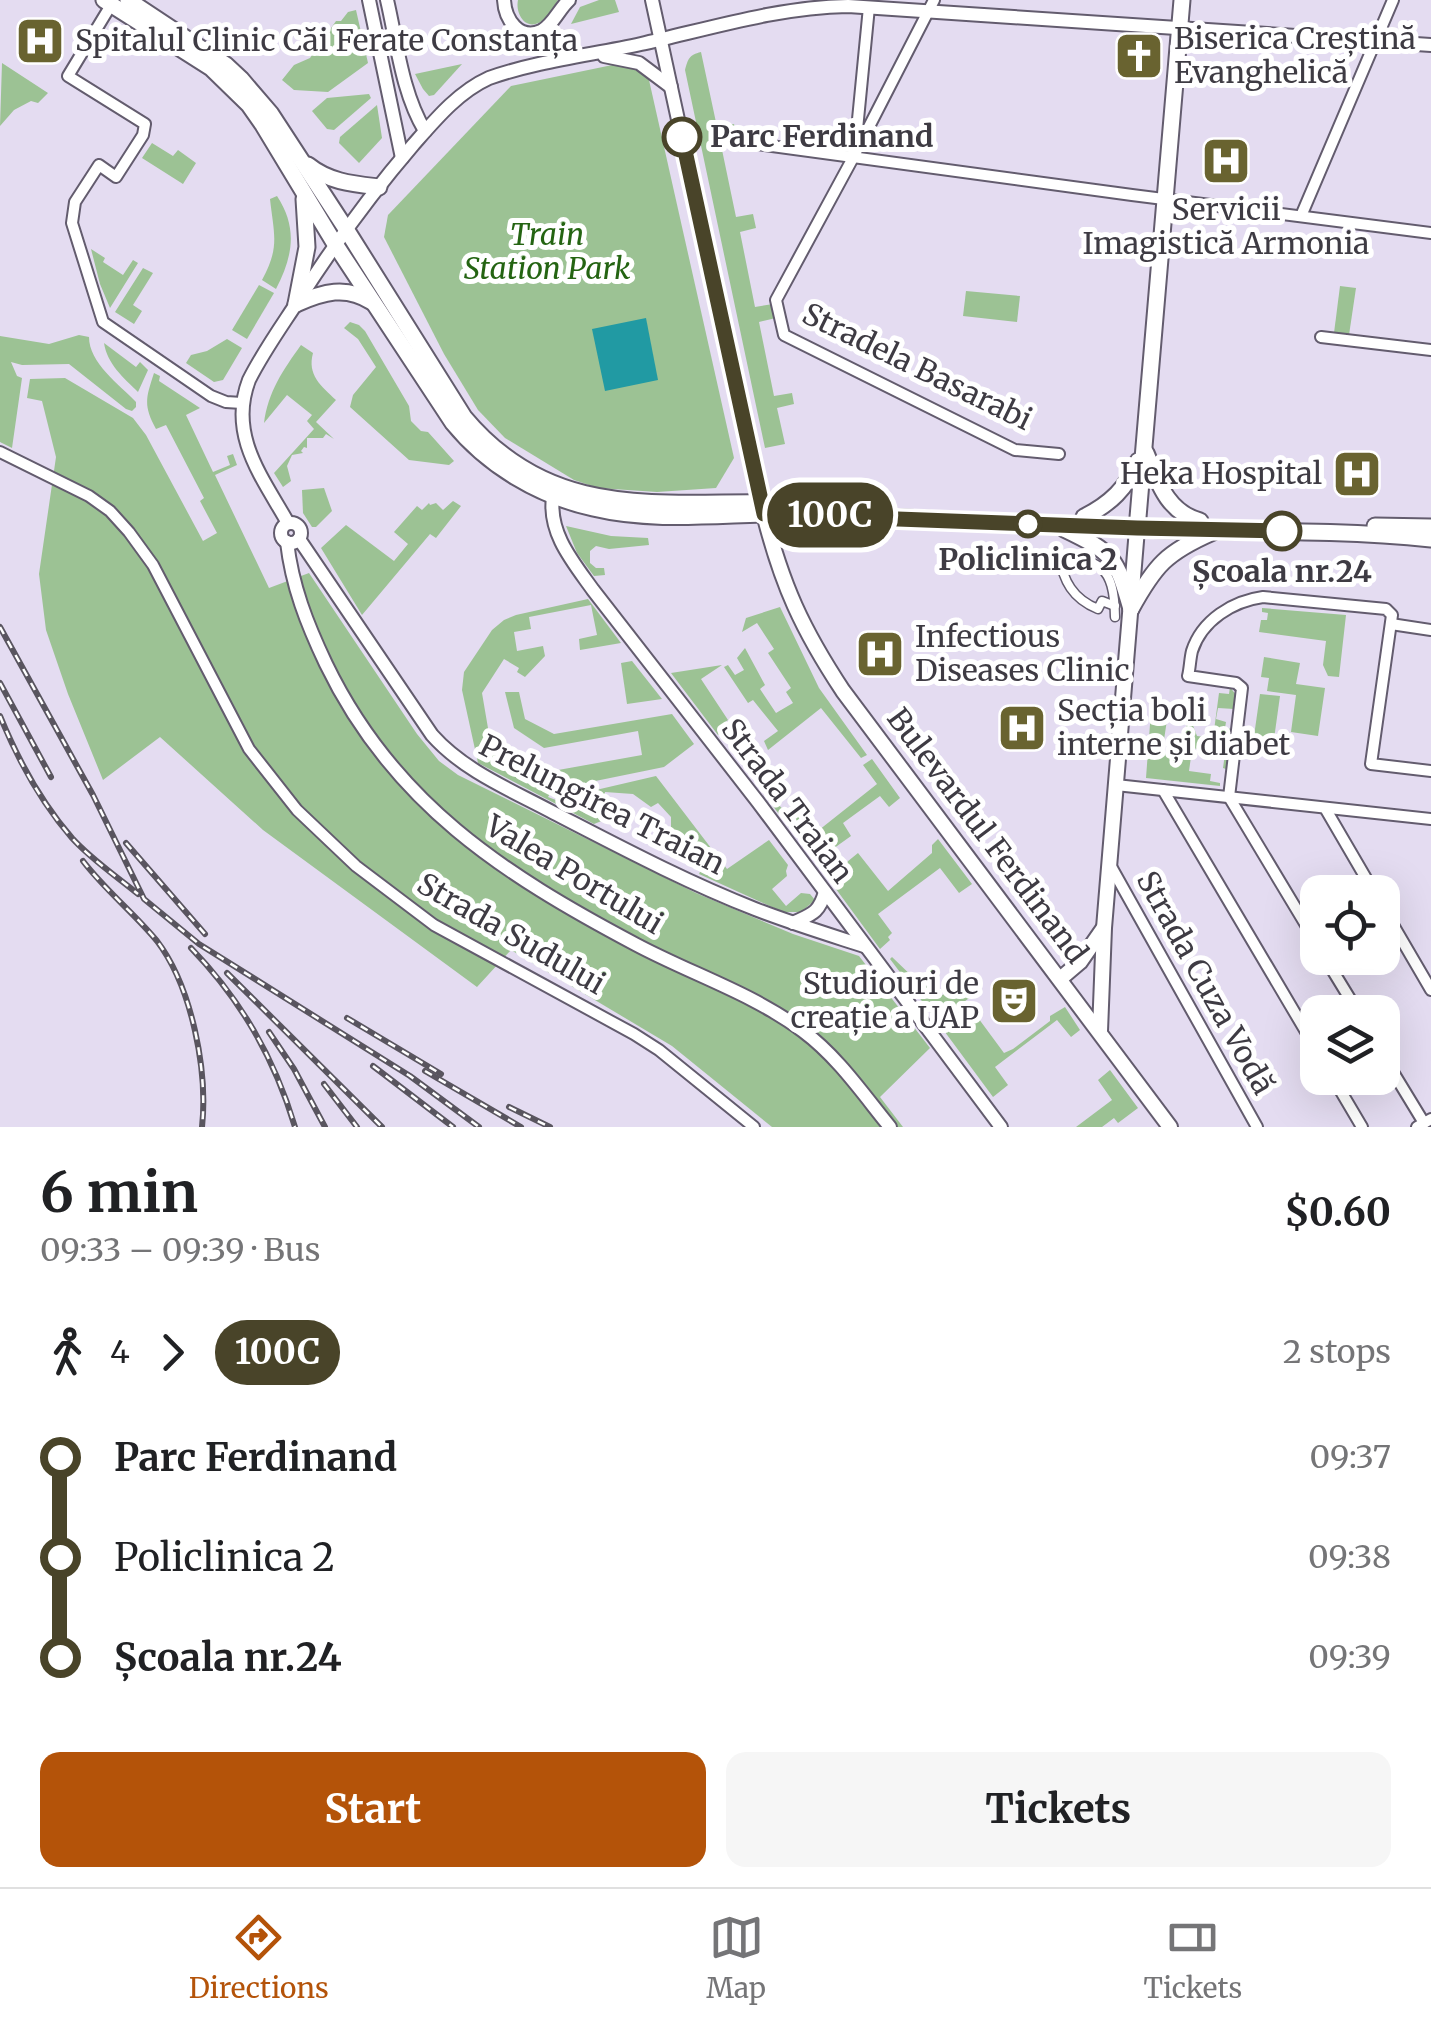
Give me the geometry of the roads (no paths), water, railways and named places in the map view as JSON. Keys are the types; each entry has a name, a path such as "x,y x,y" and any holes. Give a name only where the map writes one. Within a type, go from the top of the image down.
{"main road":[{"path":"128,0 226,65 263,104 464,417 514,463 555,486 610,500 1056,525 1200,521 1431,527"},
{"path":"1120,611 1137,524 1182,0"},
{"path":"108,2 201,62 233,88 263,125 335,244 464,436 508,472 552,497 611,512 672,517 763,508 1084,517 1219,530 1431,539"},
{"path":"299,156 324,176 379,186"},
{"path":"296,304 307,247 303,192"},
{"path":"296,304 338,291 355,293 374,303"},
{"path":"1084,517 1106,506 1118,494 1133,474 1144,448"},
{"path":"1144,448 1165,498 1200,521"},
{"name":"Bulevardul Ferdinand","path":"763,508 776,561 814,647 1170,1127"},
{"path":"1056,525 1113,558 1121,576 1116,785 1100,1032"},
{"path":"1120,611 1166,558 1186,544 1219,530"},
{"path":"1060,979 1089,951 1104,928"}],"street":[{"path":"368,0 402,158"},
{"path":"387,0 408,89 425,131"},
{"path":"504,0 512,25 533,32 545,28 569,0"},
{"name":"Bulevardul Ferdinand","path":"652,0 763,508"},
{"path":"1301,216 1393,0"},
{"path":"108,2 68,76 145,124 143,136 116,176 99,165 75,202 72,223 102,322 211,396 242,403 255,368 335,244 379,186 425,131 465,92 510,72 804,4 931,6 1431,45"},
{"path":"854,156 931,6"},
{"path":"854,156 869,7"},
{"path":"592,55 639,63 671,87"},
{"path":"742,142 1431,233"},
{"name":"Stradela Basarabi","path":"854,156 776,300 784,334 1014,450 1059,454"},
{"path":"1322,336 1431,350"},
{"name":"Valea Portului","path":"242,403 247,446 288,523 281,532 293,541 297,596 310,632 356,720 394,772 438,816 500,866 638,946 738,992 806,1033 845,1070 890,1127"},
{"name":"Strada Sudului","path":"0,452 89,496 129,532 152,565 248,749 297,810 356,866 434,925 634,1034 754,1127"},
{"name":"Strada Traian","path":"552,497 552,518 568,554 1001,1127"},
{"name":"Prelungirea Traian","path":"293,541 432,735 456,758 647,860 752,908 866,947"},
{"path":"1056,554 1087,558 1101,568 1112,581 1120,611 1102,601 1098,609 1078,599 1065,580 1056,554"},
{"path":"1300,915 1228,797 1242,688 1236,683 1188,676 1193,648 1211,621 1230,606 1263,597 1386,610 1392,615 1371,764 1431,771"},
{"path":"1391,624 1431,630"},
{"path":"1116,785 1431,820"},
{"path":"1163,790 1300,1022"},
{"path":"1325,808 1364,875"},
{"name":"Strada Cuza Vodă","path":"1109,863 1257,1127"},
{"path":"793,923 816,912 825,892"},
{"path":"1400,937 1431,990"},
{"path":"1400,1084 1424,1123"},
{"path":"1342,1095 1362,1127"}],"water":[{"path":"646,318 658,380 605,391 592,329"}],"railway":[{"path":"0,627 93,795 144,899 199,944 410,1076 479,1127"},
{"path":"0,683 51,777"},
{"path":"0,716 31,780 60,824 87,853 138,894"},
{"path":"126,843 205,934"},
{"path":"83,861 157,941 180,982 200,1056 202,1127"},
{"path":"191,948 254,1031 277,1077 295,1127"},
{"path":"227,973 382,1127"},
{"path":"347,1018 441,1074"},
{"path":"269,1032 325,1127"},
{"path":"373,1066 453,1127"},
{"path":"425,1071 521,1127"},
{"path":"324,1084 357,1127"},
{"path":"509,1107 550,1127"}],"place":[{"name":"Spitalul Clinic Căi Ferate Constanța","path":"40,41"},
{"name":"Biserica Creștină Evanghelică","path":"1139,56"},
{"name":"Parc Ferdinand","path":"682,137"},
{"name":"Servicii Imagistică Armonia","path":"1226,161"},
{"name":"Heka Hospital","path":"1357,474"},
{"name":"Policlinica 2","path":"1028,524"},
{"name":"Școala nr.24","path":"1282,531"},
{"name":"Infectious Diseases Clinic","path":"880,654"},
{"name":"Secția boli interne și diabet","path":"1022,728"},
{"name":"Studiouri de creație a UAP","path":"1014,1001"}],"park label":[{"name":"Train Station Park","path":"547,252"}]}
